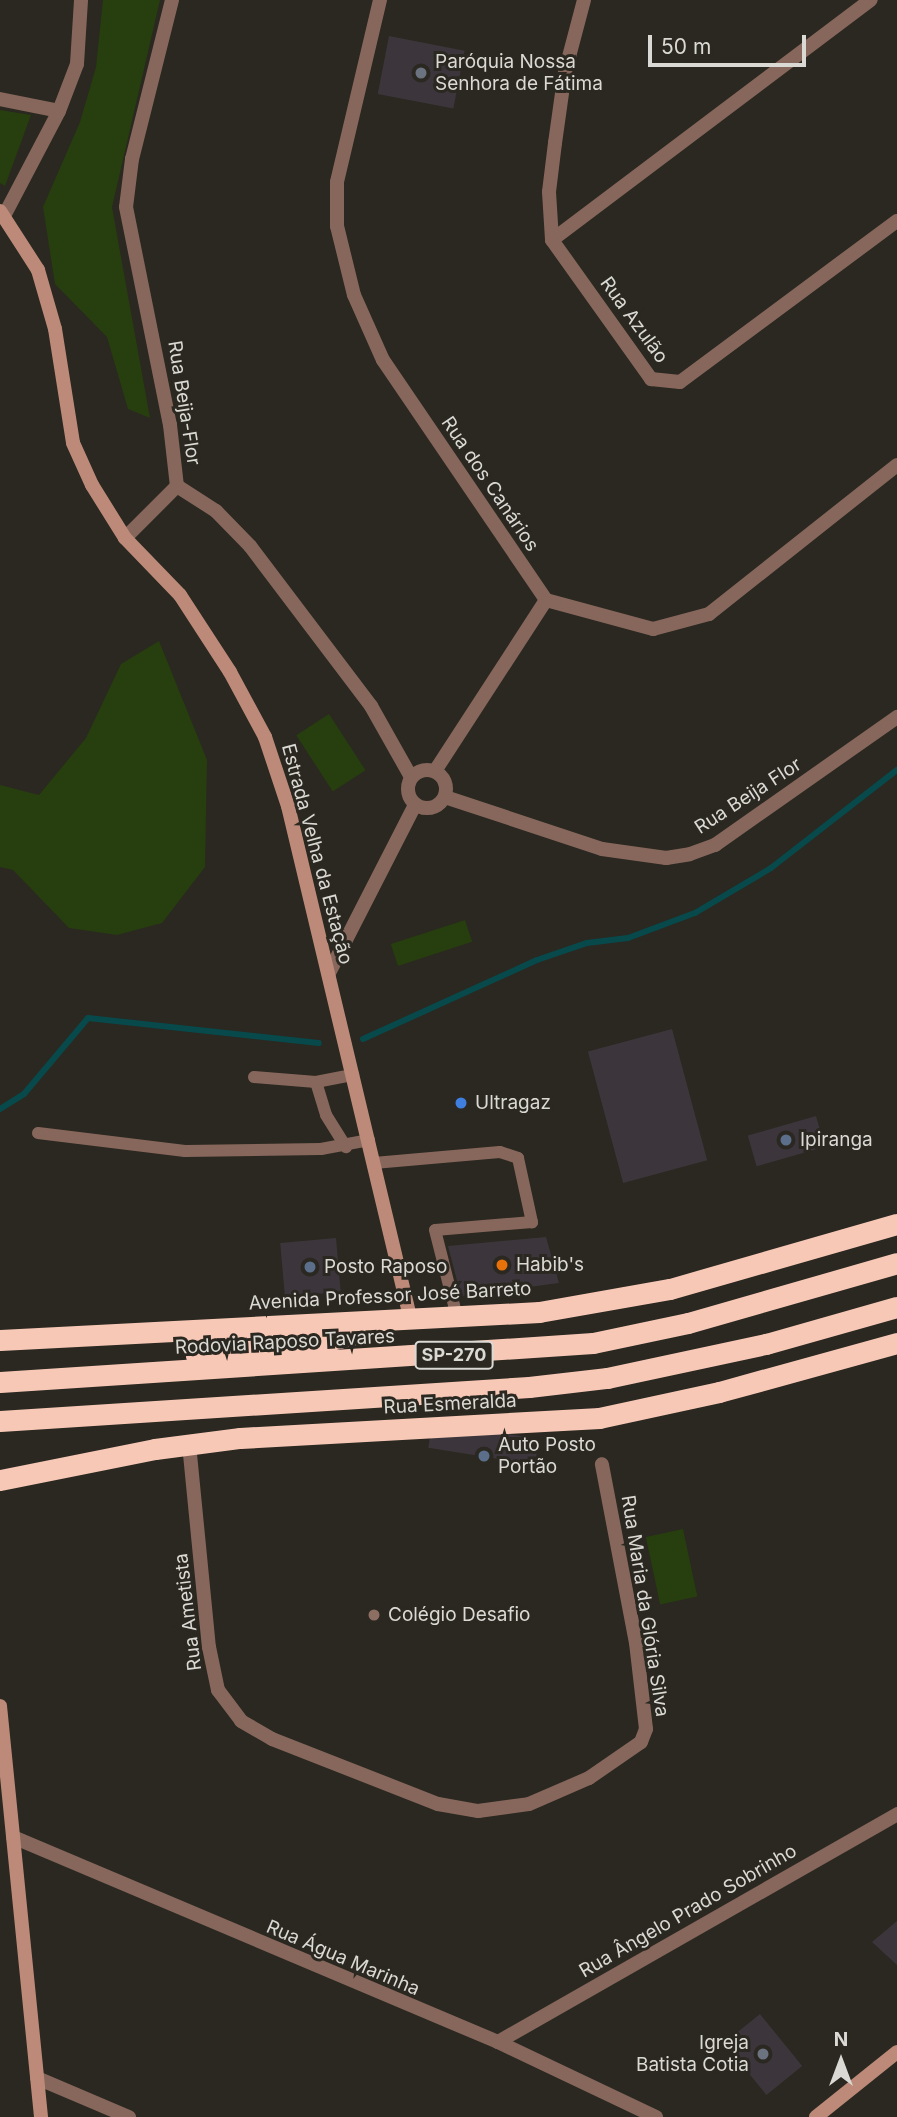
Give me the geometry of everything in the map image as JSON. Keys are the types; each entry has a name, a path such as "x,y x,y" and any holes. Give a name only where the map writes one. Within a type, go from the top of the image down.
{"highway":[{"name":"Avenida Professor José Barreto","path":"0,1340 411,1321 615,1302 740,1272 897,1224"},
{"name":"Rodovia Raposo Tavares","path":"0,1382 593,1343 688,1323 897,1263"},
{"name":"SP-270","path":"0,1421 530,1387 607,1378 766,1344 897,1307"},
{"path":"0,1371 310,1345 411,1321"},
{"name":"Rua Esmeralda","path":"1,1484 190,1444 598,1418 719,1392 897,1343"}],"street":[{"path":"3,212 59,111 77,64 81,0"},
{"name":"Rua Beija-Flor","path":"172,0 132,159 127,207 168,412 177,485 216,511 250,547 371,706 411,777"},
{"name":"Rua dos Canários","path":"380,0 337,182 337,226 354,295 383,360 546,600"},
{"path":"552,240 549,192 555,143 565,72 584,0"},
{"path":"552,240 872,0"},
{"path":"0,99 59,111"},
{"name":"Estrada Velha da Estação","path":"3,212 38,270 55,329 73,443 125,538 180,595 230,672 265,737 288,806 307,900 329,973 411,1321"},
{"name":"Rua Azulão","path":"552,240 651,379 667,384 680,382 897,221"},
{"path":"415,805 407,791 411,777 435,771 546,600 653,629 709,614 897,465"},
{"path":"125,538 177,485"},
{"name":"Rua Beija Flor","path":"445,797 602,849 666,858 690,855 715,845 897,717"},
{"path":"415,805 432,808 445,797 443,777 435,771"},
{"path":"329,973 415,805"},
{"name":"Rua Ametista","path":"190,1444 209,1647 218,1690 241,1721 272,1739 438,1804"},
{"name":"Rua Maria da Glória Silva","path":"438,1804 478,1811 529,1804 589,1778 641,1742 646,1712 602,1465"},
{"path":"0,1706 41,2117"},
{"name":"Rua Ângelo Prado Sobrinho","path":"498,2042 897,1814"},
{"name":"Rua Água Marinha","path":"13,1837 498,2042 656,2117"},
{"path":"816,2117 897,2052"},
{"path":"37,2078 129,2117"}],"lane":[{"path":"254,1077 316,1082 353,1074"},
{"path":"316,1082 326,1115 346,1147"},
{"path":"38,1133 185,1151 346,1147 369,1140"},
{"path":"374,1163 500,1152 518,1158 532,1222 435,1230 457,1317"}],"green space":[{"path":"103,0 160,0 112,207 150,418 128,409 107,337 55,284 43,207 80,122 96,67"},
{"path":"0,110 31,115 5,186 0,183"},
{"path":"159,641 207,760 205,867 162,923 117,935 69,928 13,870 0,867 0,785 39,795 86,738 121,664"},
{"path":"329,714 365,770 333,791 296,735"},
{"path":"465,920 472,942 398,966 391,944"},
{"path":"683,1529 697,1596 660,1604 646,1537"}],"building":[{"name":"Paróquia Nossa Senhora de Fátima","path":"389,36 465,51 453,109 378,94"},
{"path":"672,1029 707,1160 623,1183 588,1052"},
{"name":"Ipiranga","path":"816,1116 825,1147 757,1166 748,1136"},
{"name":"Habib's","path":"546,1237 559,1283 461,1296 448,1246"},
{"name":"Posto Raposo","path":"336,1238 341,1292 285,1297 280,1243"},
{"path":"432,1422 539,1439 535,1465 428,1448"},
{"path":"897,1921 897,1965 872,1942"},
{"name":"Igreja Batista Cotia","path":"760,2014 802,2066 766,2095 724,2043"}],"waterway":[{"path":"363,1039 537,960 587,943 628,938 695,913 771,868 897,770"},
{"path":"0,1109 24,1094 88,1018 319,1043"}],"place":[{"name":"Paróquia Nossa Senhora de Fátima","path":"421,73"},
{"name":"Ultragaz","path":"461,1103"},
{"name":"Ipiranga","path":"786,1140"},
{"name":"Habib's","path":"502,1265"},
{"name":"Posto Raposo","path":"310,1267"},
{"name":"Auto Posto Portão","path":"484,1456"},
{"name":"Colégio Desafio","path":"374,1615"},
{"name":"Igreja Batista Cotia","path":"763,2054"}]}
